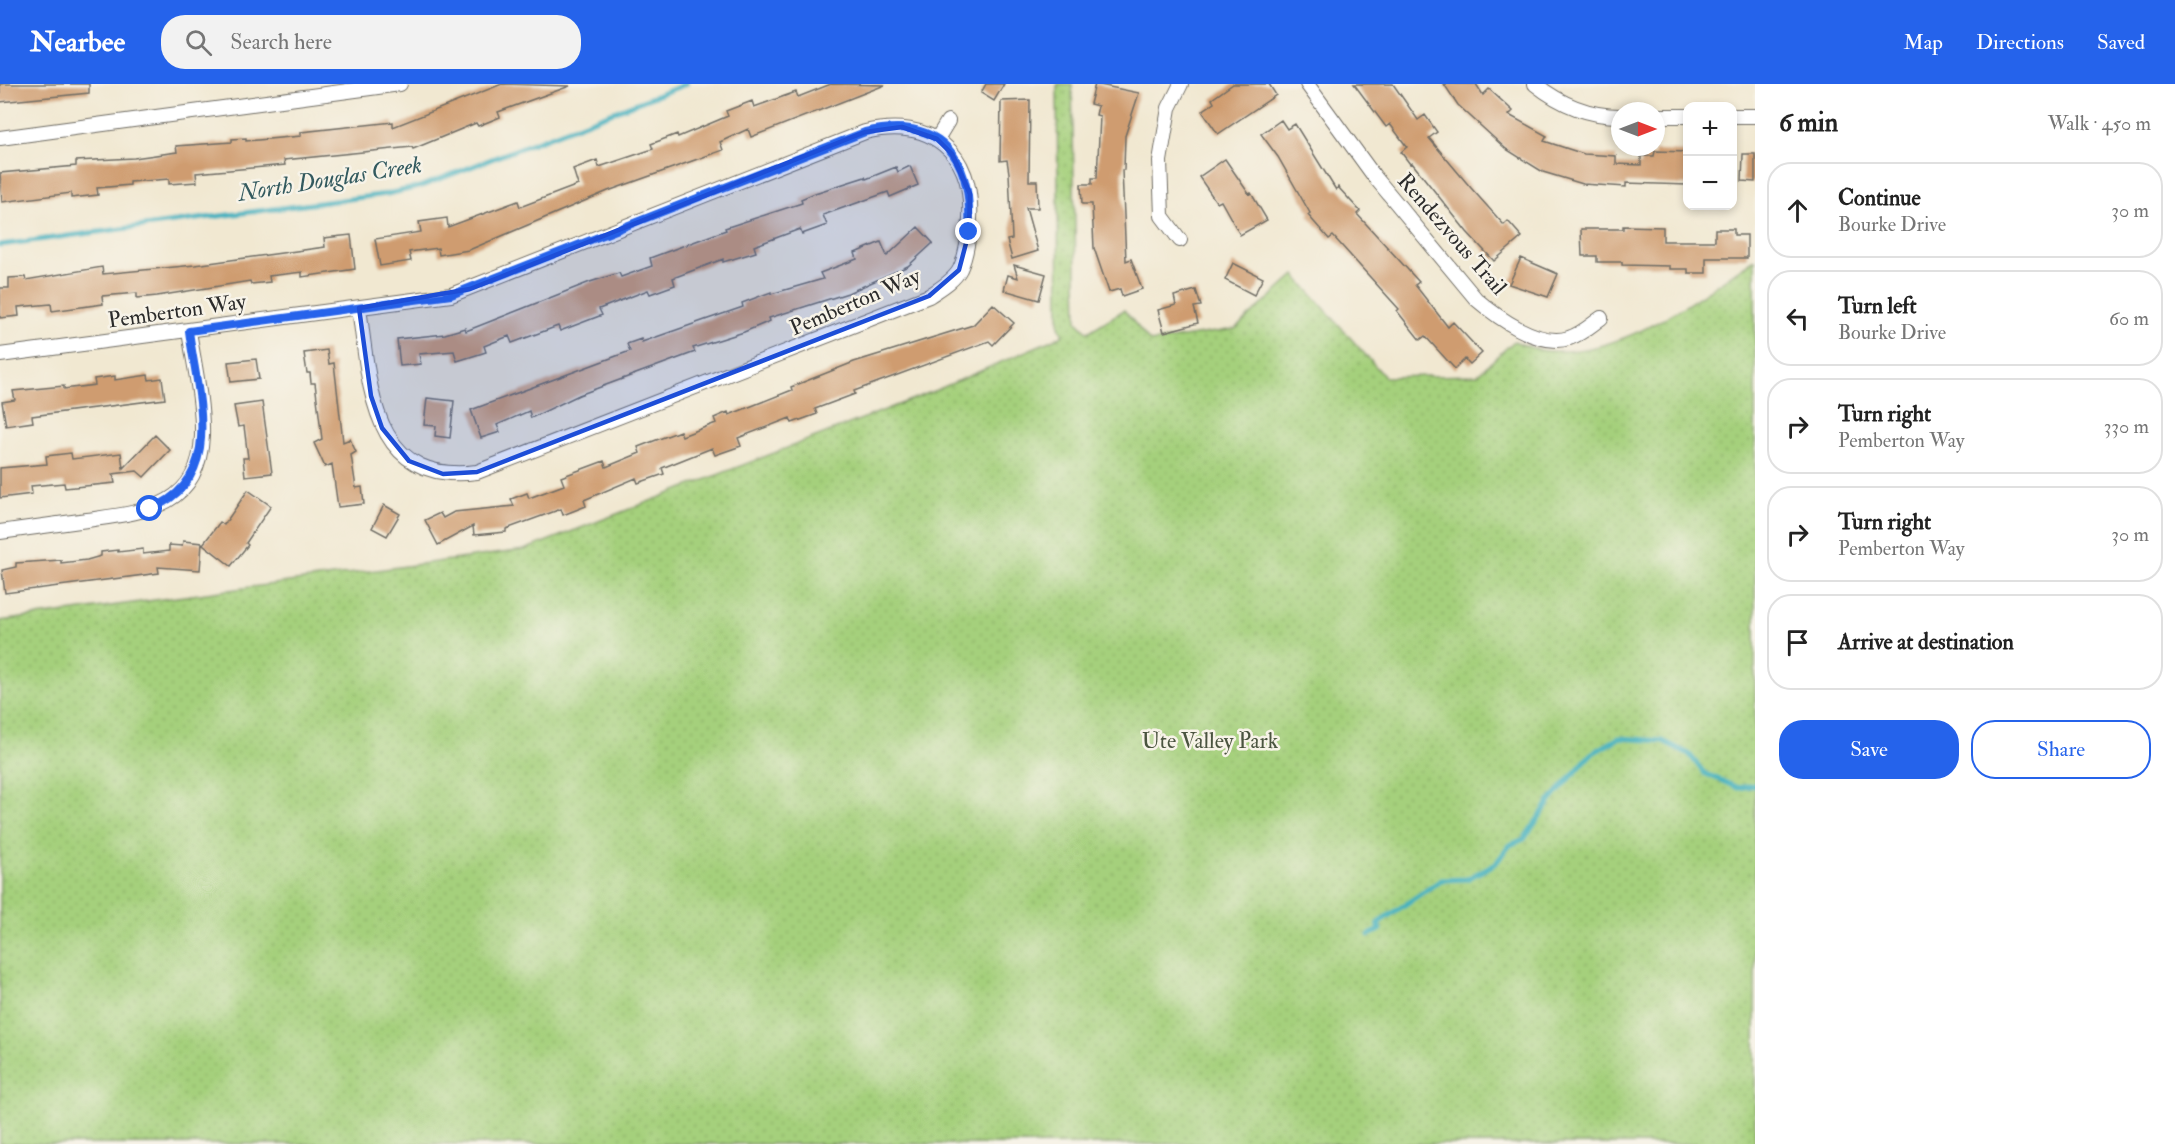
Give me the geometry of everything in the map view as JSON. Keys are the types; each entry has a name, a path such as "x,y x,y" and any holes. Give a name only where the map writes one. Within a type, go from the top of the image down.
{"street":[{"path":"0,138 400,84"},
{"path":"1180,240 1162,216 1160,161 1169,108 1181,84"},
{"name":"Rendezvous Trail","path":"1307,84 1374,176 1476,298 1496,316 1518,329 1561,340 1584,331 1601,318"},
{"path":"1535,84 1548,94 1587,112 1611,115"},
{"path":"1665,116 1683,116"},
{"path":"1737,116 1755,116"},
{"path":"937,139 948,121"},
{"name":"Pemberton Way","path":"0,356 451,295 865,132 902,127 937,139 952,154 966,177 970,194 969,232 963,274 945,285 906,306 477,472 443,474 406,466 382,428 375,412 359,308"},
{"path":"0,532 150,509 166,503 190,488 198,465 202,434 189,331"}],"highlighted area":[{"path":"902,127 937,139 952,154 970,194 969,232 959,270 929,296 477,472 443,474 409,461 382,428 371,396 359,308 470,289 865,132"}],"green space":[{"name":"Ute Valley Park","path":"1057,84 1072,84 1077,321 1088,332 1124,310 1150,342 1235,329 1295,275 1385,377 1477,375 1514,341 1545,351 1577,350 1632,335 1683,307 1755,259 1755,1144 0,1144 0,621 524,550 939,389 1063,335 1059,326"}],"building":[{"path":"0,84 89,84 89,93 0,102"},
{"path":"502,84 570,86 498,112 500,117 478,126 476,123 413,149 412,147 284,160 285,165 196,173 197,182 169,184 169,179 130,182 130,185 97,188 98,195 71,198 71,193 2,202 0,173 76,166 76,161 134,158 177,152 176,146 232,142 232,139 246,138 246,141 301,136 301,132 393,122 393,127"},
{"path":"831,84 885,85 751,137 748,129 720,142 723,150 608,191 469,250 439,255 438,248 409,252 411,261 380,266 375,239 421,232 419,222 447,218 448,227 518,201 520,207 578,185 573,169 597,160 599,167 653,149 651,144 677,134 678,137 728,116 726,111 752,101 754,107 796,92 798,97"},
{"path":"986,84 1004,84 994,101 981,93"},
{"path":"1095,84 1139,93 1125,136 1124,170 1122,170 1126,261 1131,259 1142,289 1122,296 1120,289 1109,292 1094,248 1092,204 1082,204 1081,184 1092,184 1092,178 1097,178 1100,116 1096,115 1098,106 1090,104"},
{"path":"1233,84 1269,84 1276,95 1218,134 1202,111 1214,103 1212,99"},
{"path":"1354,84 1393,84 1418,120 1425,115 1437,132 1429,138 1471,188 1504,225 1508,221 1522,237 1494,261 1467,232 1412,163 1410,164 1401,152 1407,147 1390,124 1386,127"},
{"path":"1444,84 1476,84 1483,95 1489,89 1513,111 1509,115 1547,136 1544,141 1584,154 1616,156 1616,164 1641,165 1641,156 1665,156 1665,151 1683,152 1683,185 1626,183 1626,187 1583,184 1543,172 1506,149 1458,105"},
{"path":"1030,100 1029,181 1037,181 1038,208 1026,208 1038,251 1012,259 1007,240 1012,239 1009,173 1007,160 1000,161 1001,101"},
{"path":"1281,120 1287,129 1295,124 1336,190 1338,187 1360,211 1357,214 1419,282 1415,285 1448,327 1453,322 1482,353 1470,364 1465,359 1455,369 1425,336 1420,340 1397,311 1399,309 1333,236 1329,239 1308,215 1310,213 1278,157 1261,134"},
{"path":"1743,154 1755,154 1755,182 1742,181"},
{"path":"1225,159 1249,194 1251,193 1267,220 1240,235 1221,201 1217,203 1199,177"},
{"path":"910,166 918,185 890,197 888,192 823,215 827,225 802,234 800,229 754,246 756,252 723,262 723,259 673,278 675,285 650,294 648,290 599,309 602,315 560,331 558,326 512,343 509,336 484,346 486,352 457,361 454,351 419,354 421,364 400,366 397,339 445,334 465,328 466,331 590,282 619,273 621,277 652,266 650,258 726,230 725,228 802,203 801,199 815,193 865,177 866,179 896,167 898,172"},
{"path":"1623,226 1663,227 1663,241 1715,241 1715,229 1734,229 1734,235 1747,235 1747,258 1706,258 1706,273 1688,273 1688,269 1670,269 1670,266 1622,265 1622,262 1597,262 1597,256 1582,256 1581,229 1623,229"},
{"path":"918,227 933,243 908,266 848,293 769,318 770,321 744,332 693,348 695,352 579,395 531,418 529,411 497,425 500,432 481,438 471,410 630,351 627,344 641,339 642,342 743,307 742,303 771,292 771,294 823,279 820,273 857,259 855,253 881,242 887,256"},
{"path":"351,235 355,269 302,277 302,272 269,276 270,282 251,284 250,281 157,296 137,298 137,293 102,296 103,304 52,311 51,304 18,307 19,316 0,318 0,288 9,288 9,278 25,277 26,280 102,267 103,274 195,265 325,247 324,238"},
{"path":"1521,258 1558,274 1548,297 1509,284"},
{"path":"1233,263 1263,278 1254,295 1225,280"},
{"path":"1014,265 1046,274 1039,300 1004,290 1008,275 1018,278"},
{"path":"1196,290 1201,306 1194,307 1198,323 1164,332 1158,310 1176,305 1174,296"},
{"path":"993,304 1014,323 993,345 989,341 854,391 855,394 815,409 817,414 792,423 790,418 738,438 741,446 715,455 712,448 662,468 664,474 638,483 636,478 584,500 586,506 563,515 561,509 506,529 506,532 474,535 473,526 438,545 425,520 440,513 443,518 454,512 514,506 511,499 527,493 529,498 564,485 561,477 604,461 606,467 640,453 638,447 680,431 682,436 716,423 714,418 728,412 729,415 792,390 791,387 854,362 973,325"},
{"path":"327,350 329,364 334,363 343,442 350,439 356,452 351,455 356,488 362,487 364,504 338,507 332,464 325,467 314,443 322,439 315,383 311,383 310,373 307,373 304,353"},
{"path":"256,359 259,379 231,382 228,362"},
{"path":"148,375 149,380 162,378 165,399 32,416 33,422 6,426 2,402 15,400 13,391 64,386 64,389 95,385 94,379 115,376 115,380"},
{"path":"427,398 454,401 450,438 435,436 436,426 424,425"},
{"path":"262,402 272,473 245,476 243,458 248,458 244,426 238,427 234,406"},
{"path":"155,435 170,450 144,477 137,471 113,474 115,483 65,488 64,483 31,486 32,494 0,498 0,468 47,464 46,456 71,453 72,459 121,453 123,468"},
{"path":"248,490 271,506 246,543 248,545 231,566 203,544 220,522 224,525"},
{"path":"384,505 400,514 387,536 372,528"},
{"path":"183,541 202,543 200,570 158,567 159,573 5,593 2,570 16,567 16,563 61,560 61,563 87,560 101,556 101,552 118,550 118,552 143,549 143,554 169,551 169,545 182,546"}],"waterway":[{"name":"North Douglas Creek","path":"0,245 387,194 419,187 686,84"},
{"path":"1369,935 1380,930 1378,923 1441,880 1467,879 1496,863 1510,845 1524,839 1551,800 1591,754 1619,738 1663,741 1689,754 1704,773 1738,788 1755,785"}],"route":[{"path":"150,509 166,503 181,492 198,465 202,434 189,331 451,295 865,132 883,128 902,127 918,130 937,139 952,154 966,177 970,194 969,232"}]}
